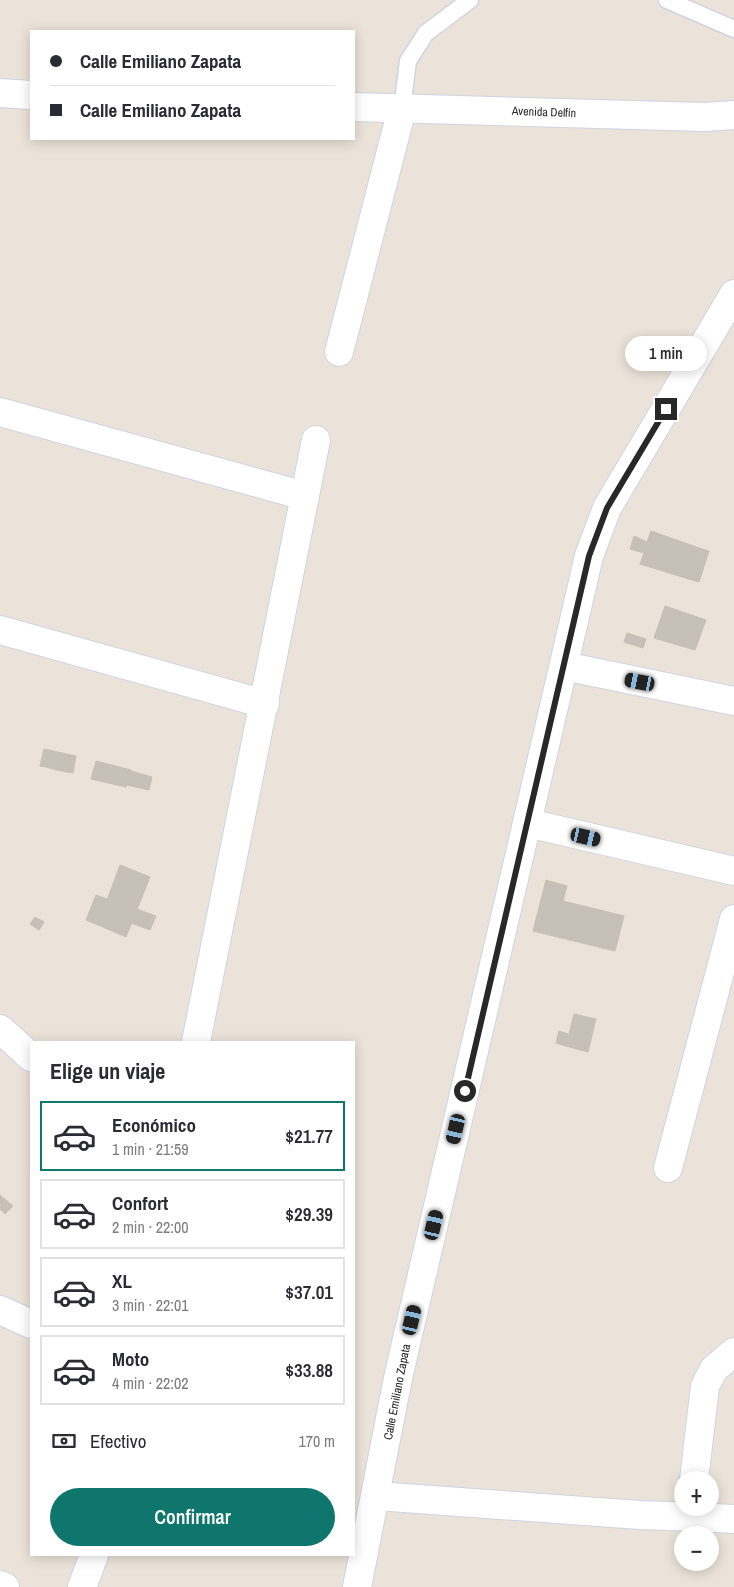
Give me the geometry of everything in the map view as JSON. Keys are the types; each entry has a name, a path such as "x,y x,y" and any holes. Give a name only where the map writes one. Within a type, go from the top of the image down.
{"street":[{"path":"0,93 30,95"},
{"name":"Avenida Delfín","path":"355,107 705,117 734,115"},
{"path":"339,352 402,109"},
{"name":"Calle Emiliano Zapata","path":"358,1587 360,1533 376,1496 398,1378 589,556 607,508 734,294"},
{"path":"0,412 305,496"},
{"path":"196,1041 265,704 316,440"},
{"path":"0,630 265,704"},
{"path":"564,666 734,701"},
{"path":"528,823 734,870"},
{"path":"668,1168 734,919"},
{"path":"0,1028 30,1056"},
{"path":"0,1310 30,1324"},
{"path":"695,1471 705,1386 714,1369 734,1352"},
{"path":"376,1496 640,1516 674,1514"},
{"path":"718,1516 734,1519"},
{"path":"82,1587 94,1556"},
{"path":"0,1585 5,1587"}],"lane":[{"path":"402,109 408,61 426,33 470,0"},
{"path":"667,0 734,29"}],"building":[{"path":"651,531 705,550 692,580 640,564 644,553 630,549 634,536 647,542"},
{"path":"705,550 709,551 699,582 692,580"},
{"path":"665,606 706,620 695,650 654,638"},
{"path":"627,633 646,639 643,648 624,642"},
{"path":"44,749 71,755 67,772 57,770 59,763 47,760 46,767 40,766"},
{"path":"71,755 76,756 73,773 67,772"},
{"path":"47,760 59,763 57,770 46,767"},
{"path":"96,761 131,770 126,787 91,779"},
{"path":"131,771 152,777 149,790 127,785"},
{"path":"120,865 150,877 126,937 98,925"},
{"path":"546,880 567,886 563,901 624,916 615,951 533,931"},
{"path":"96,895 107,899 101,915 90,910"},
{"path":"137,909 156,916 150,930 131,923"},
{"path":"90,910 101,915 98,925 86,920"},
{"path":"35,917 44,922 39,930 30,924"},
{"path":"574,1014 596,1019 588,1052 566,1046"},
{"path":"559,1031 568,1034 566,1046 556,1043"},
{"path":"0,1195 13,1206 5,1214 0,1209"}],"route":[{"path":"465,1091 589,556 607,508 666,409"}]}
